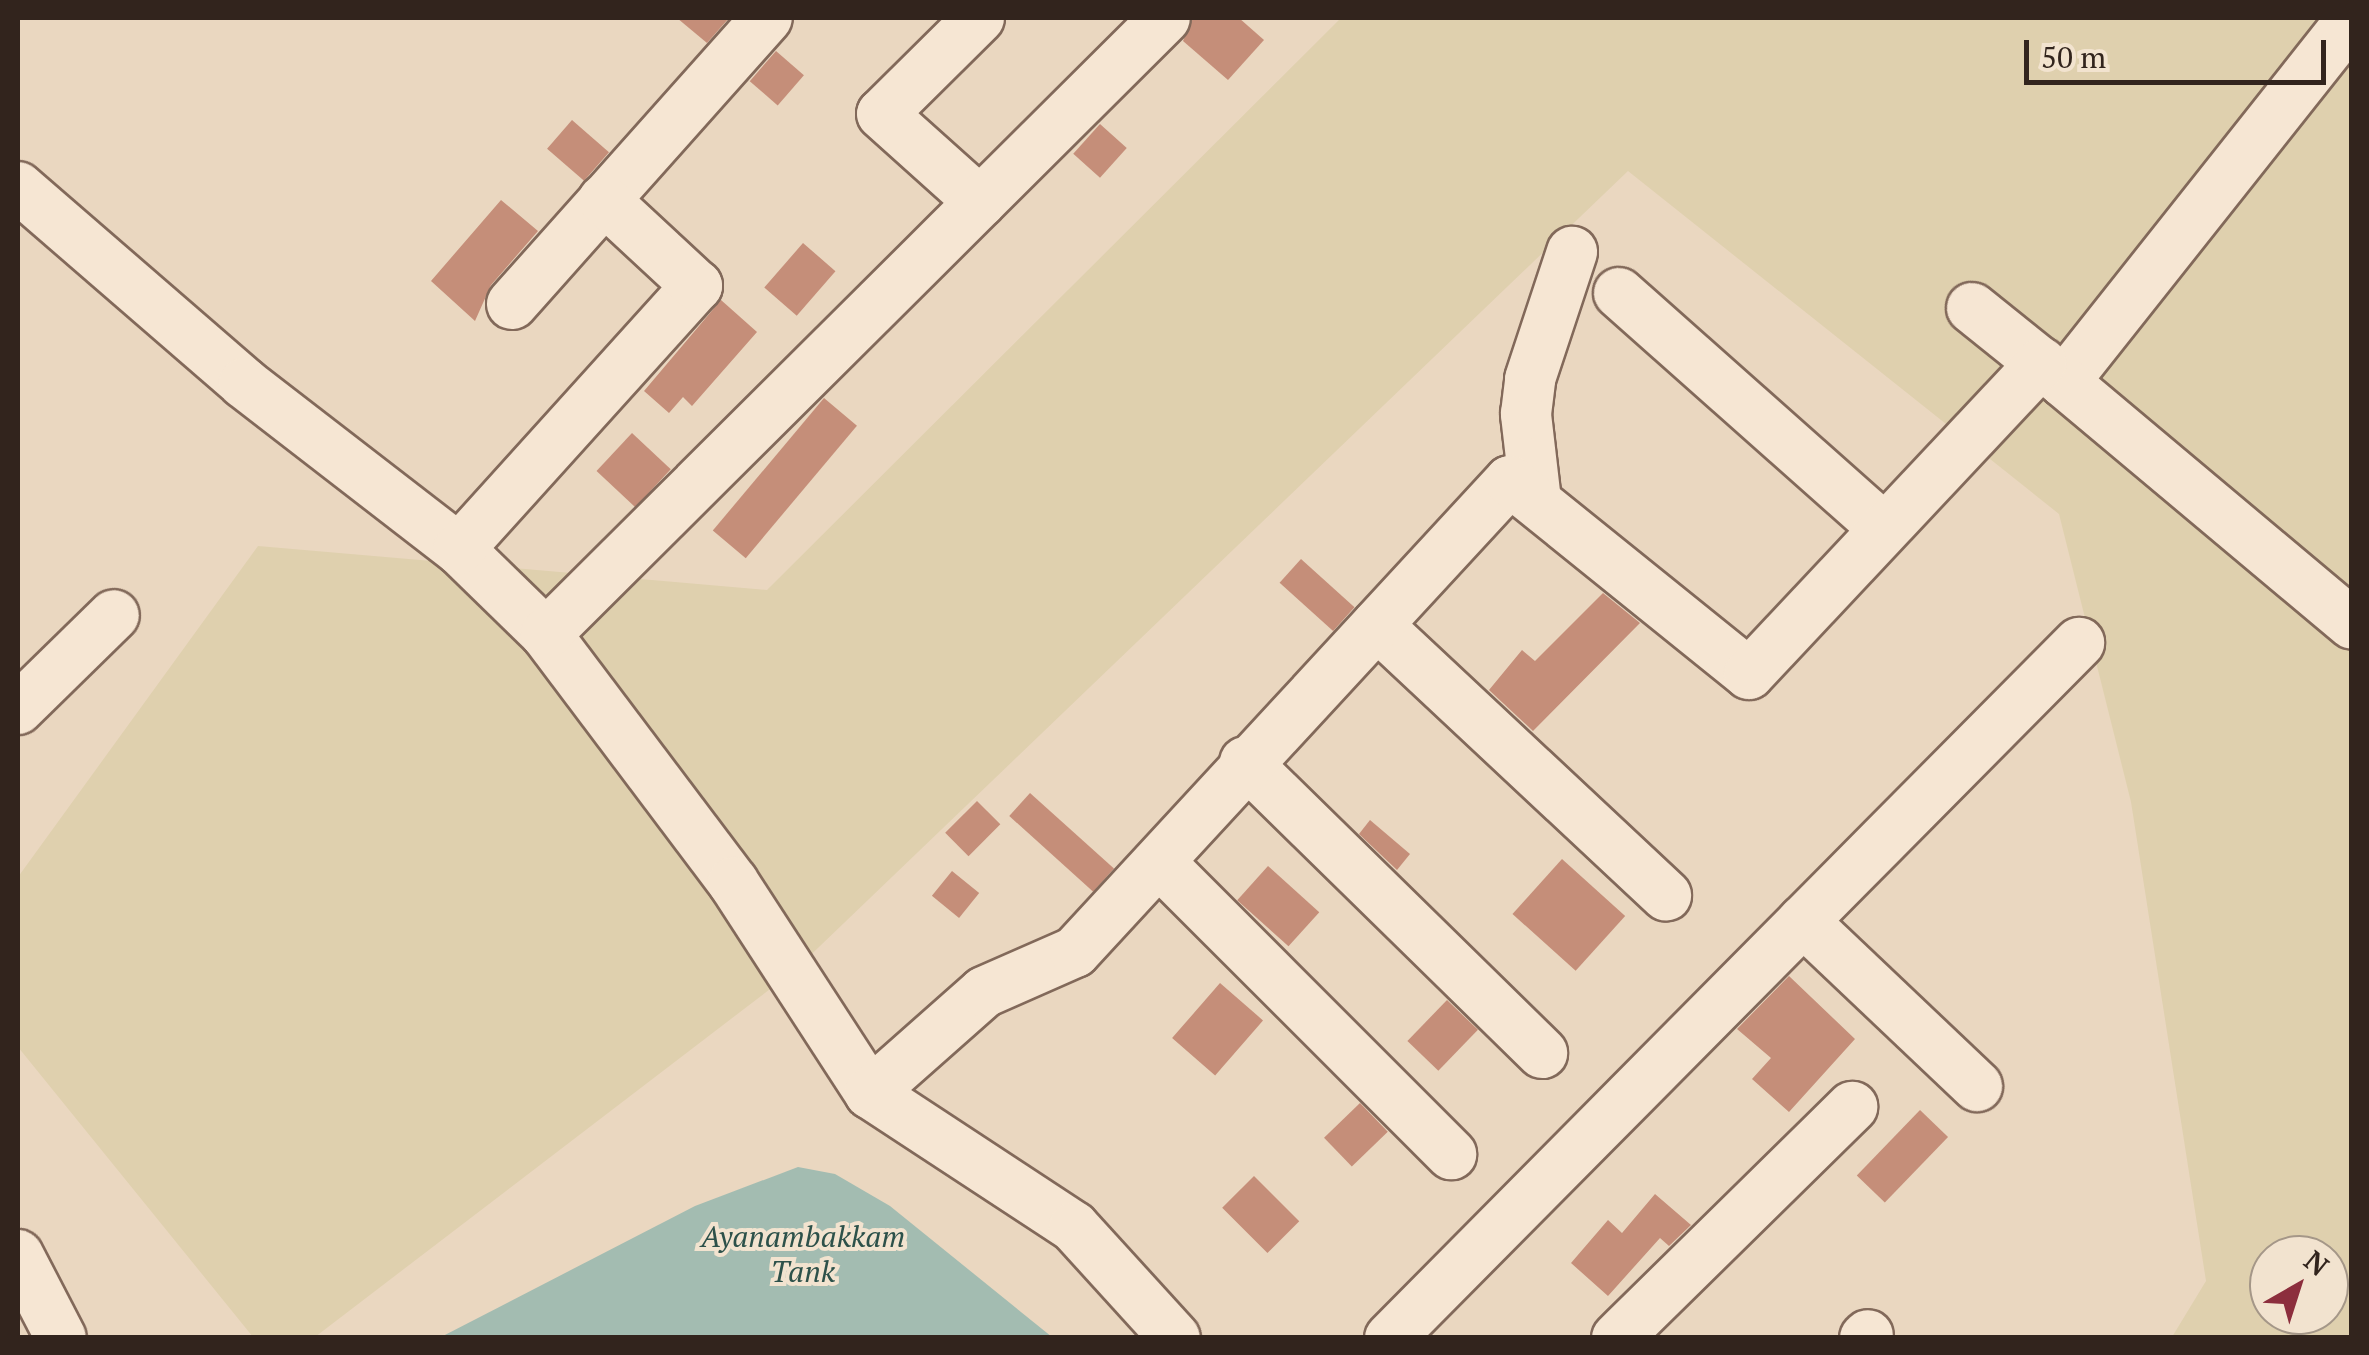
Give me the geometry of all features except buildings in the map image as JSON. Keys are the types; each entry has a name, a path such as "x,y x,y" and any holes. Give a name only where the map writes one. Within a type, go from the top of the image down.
{"street":[{"path":"512,304 767,18"},
{"path":"980,18 882,114 980,202"},
{"path":"546,634 1165,18"},
{"path":"870,1093 984,992 1075,952 1160,863 1244,762 1377,626 1510,481 1749,674 1884,528 2053,373 2352,18"},
{"path":"18,188 244,383 459,549 546,634 733,882 870,1093 1074,1227 1175,1338"},
{"path":"459,549 697,286 604,200"},
{"path":"1536,501 1526,414 1530,379 1572,252"},
{"path":"1619,293 1884,528"},
{"path":"1972,308 2352,624"},
{"path":"18,709 114,615"},
{"path":"1377,626 1666,895"},
{"path":"1390,1338 2079,643"},
{"path":"1244,762 1542,1052"},
{"path":"1160,863 1451,1154"},
{"path":"1803,920 1977,1086"},
{"path":"1617,1338 1852,1107"},
{"path":"18,1255 60,1338"}],"shaded area":[{"path":"1341,18 2351,18 2351,1337 2172,1337 2206,1281 2131,802 2059,514 1628,171 795,970 315,1337 253,1337 18,1047 18,877 258,546 767,590"}],"water":[{"name":"Ayanambakkam Tank","path":"798,1167 835,1174 890,1206 1052,1337 441,1337 695,1206"}]}
